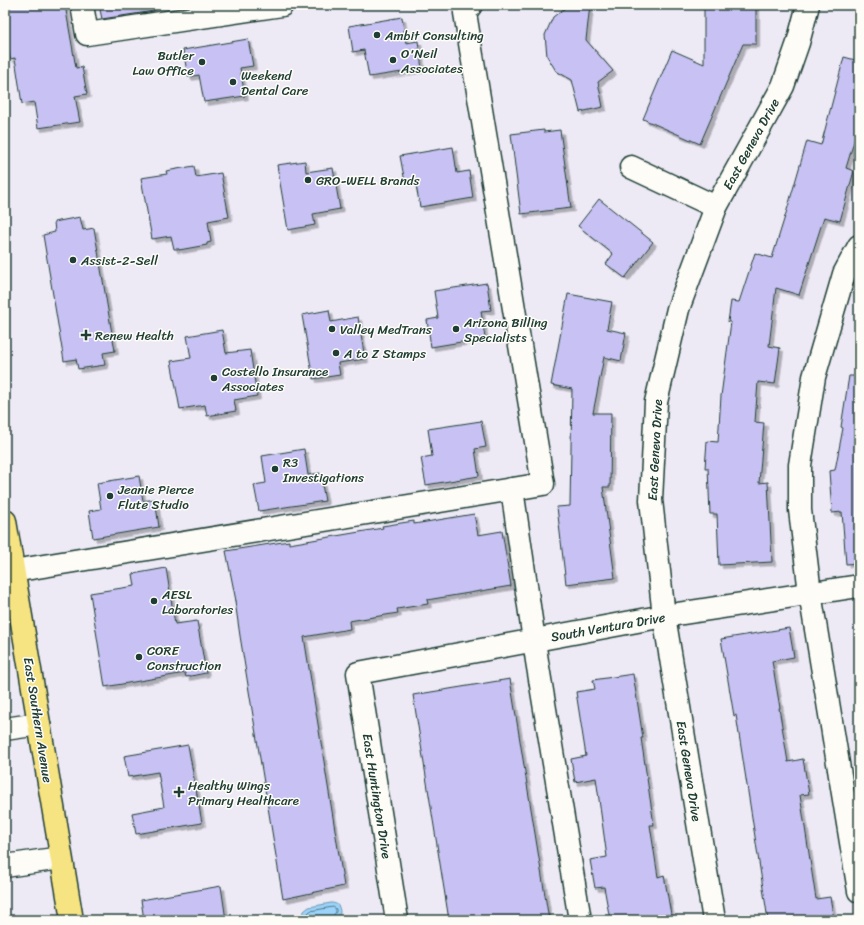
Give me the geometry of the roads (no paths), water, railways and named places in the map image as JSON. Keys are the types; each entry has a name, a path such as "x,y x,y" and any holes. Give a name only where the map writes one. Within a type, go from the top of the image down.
{"main road":[{"name":"East Southern Avenue","path":"5,521 11,582 39,724 72,920"}],"street":[{"path":"82,5 87,34 282,5"},
{"path":"11,582 543,484 465,13 471,5"},
{"name":"East Geneva Drive","path":"714,920 664,616 651,500 656,402 678,308 716,207 783,86 798,43 808,5"},
{"path":"632,167 716,207"},
{"path":"859,246 844,274 814,377 800,465 800,510 810,593 859,891"},
{"path":"512,489 534,640 580,920"},
{"name":"South Ventura Drive","path":"358,673 664,616 859,586"},
{"name":"East Huntington Drive","path":"358,673 397,920"},
{"path":"5,729 39,724"},
{"path":"5,866 61,858"}],"water":[{"path":"331,903 337,905 340,909 340,913 334,919 325,921 306,920 303,917 304,911 309,907"}],"place":[{"name":"Ambit Consulting","path":"377,35"},
{"name":"O'Neil Associates","path":"393,60"},
{"name":"Butler Law Office","path":"202,62"},
{"name":"Weekend Dental Care","path":"233,82"},
{"name":"GRO-WELL Brands","path":"308,180"},
{"name":"Assist-2-Sell","path":"73,260"},
{"name":"Valley MedTrans","path":"332,329"},
{"name":"Arizona Billing Specialists","path":"456,329"},
{"name":"Renew Health","path":"86,335"},
{"name":"A to Z Stamps","path":"336,353"},
{"name":"Costello Insurance Associates","path":"214,378"},
{"name":"R3 Investigations","path":"275,469"},
{"name":"Jeanie Pierce Flute Studio","path":"110,496"},
{"name":"AESL Laboratories","path":"154,601"},
{"name":"CORE Construction","path":"139,657"},
{"name":"Healthy Wings Primary Healthcare","path":"179,792"}]}
